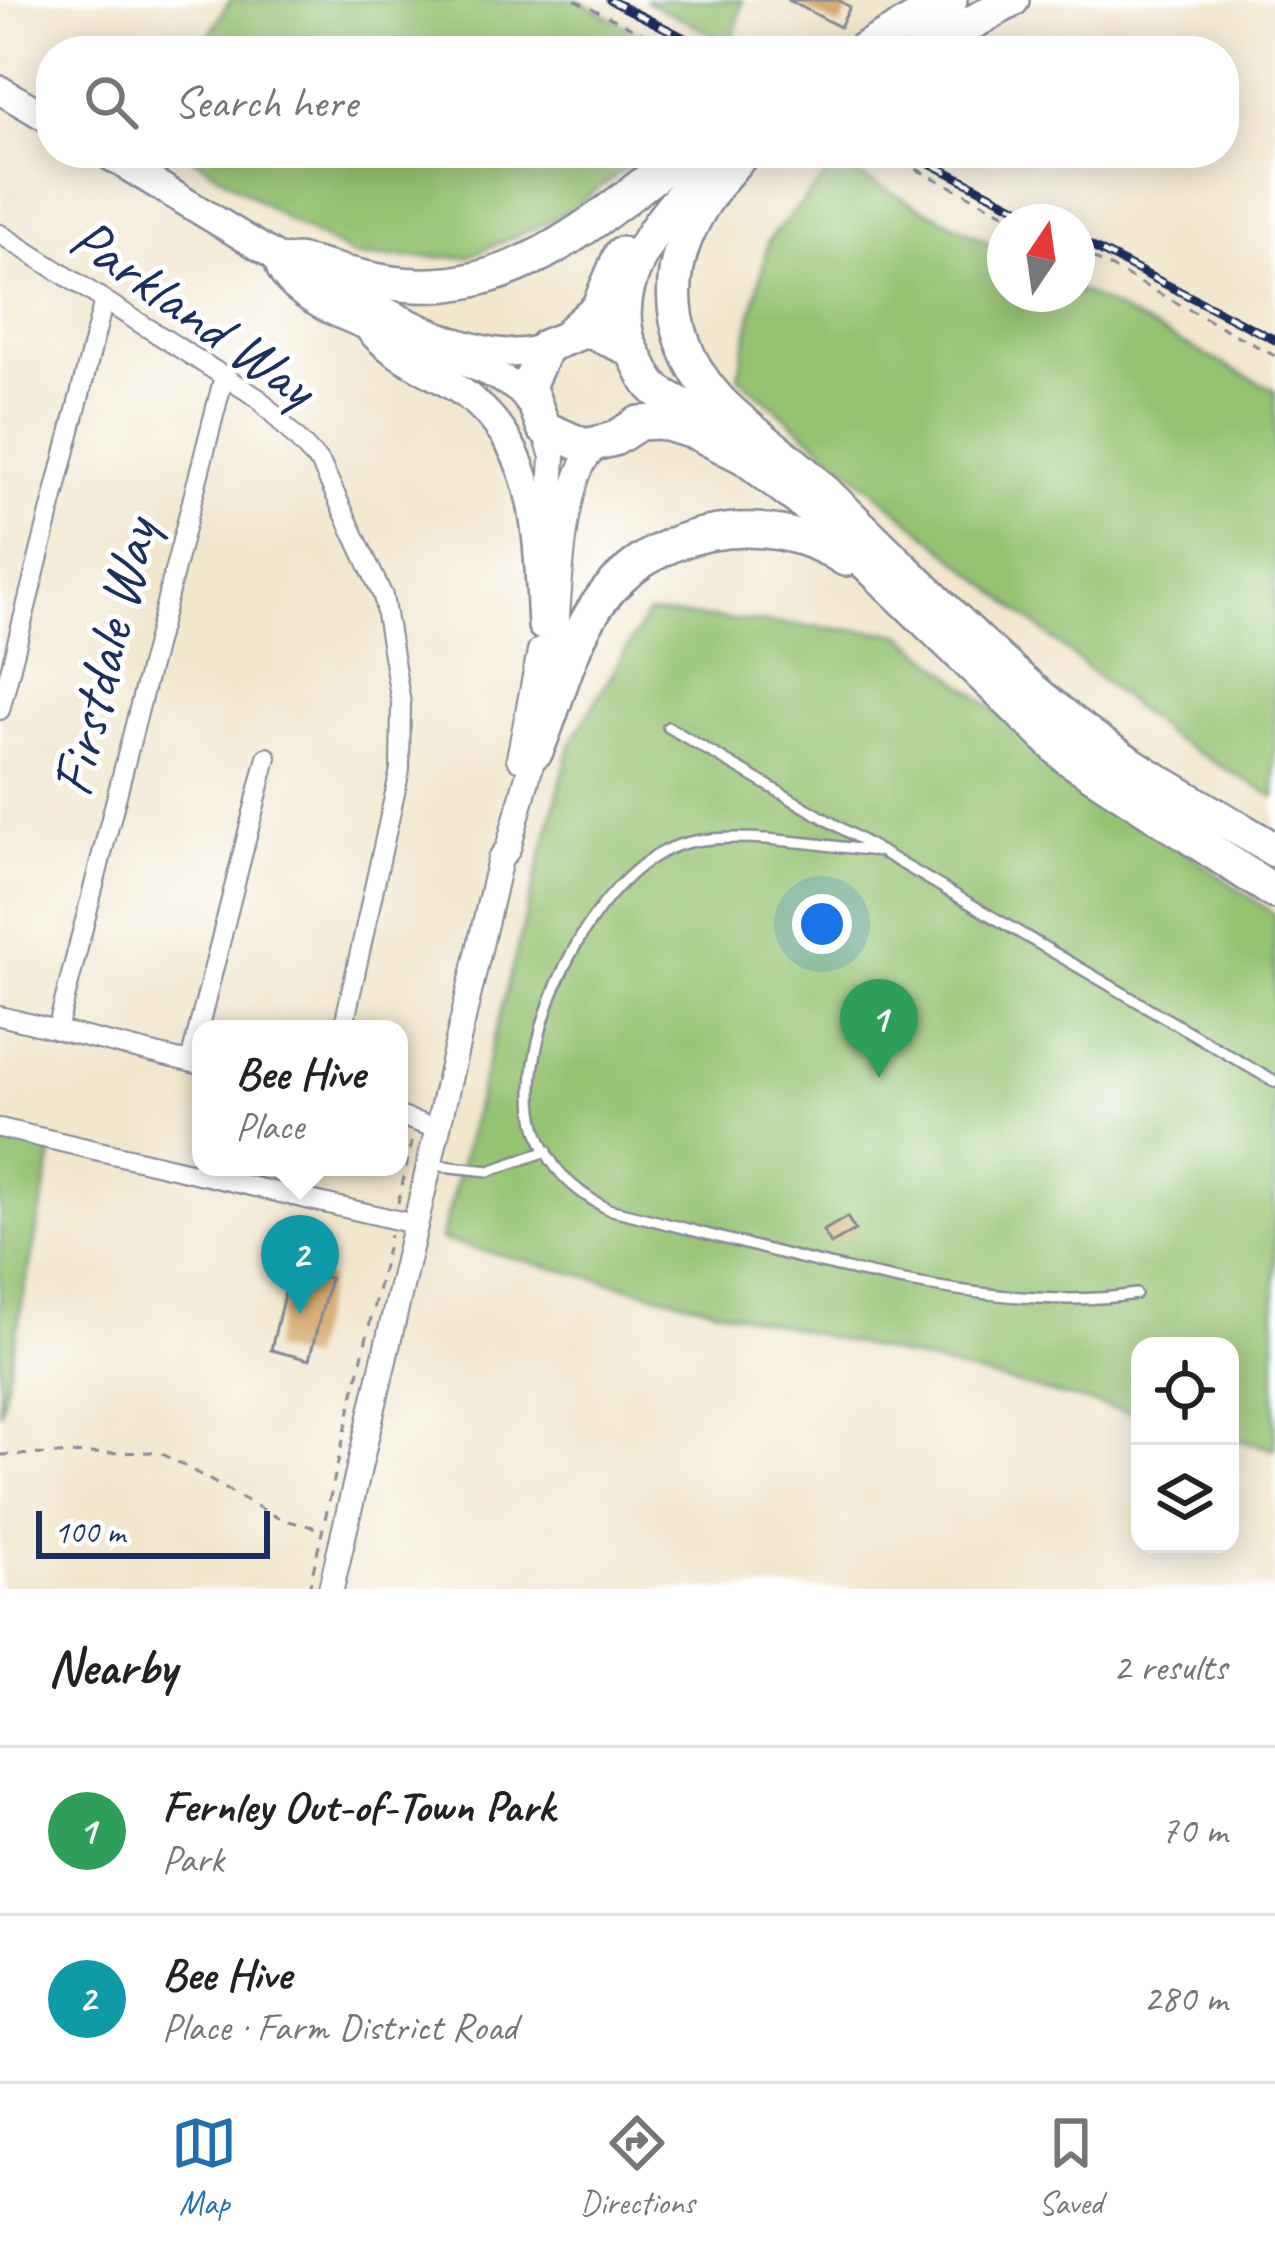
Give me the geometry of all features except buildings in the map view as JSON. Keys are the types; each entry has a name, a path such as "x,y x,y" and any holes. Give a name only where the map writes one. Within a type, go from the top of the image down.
{"highway":[{"path":"923,36 950,0"},
{"path":"932,36 1012,0"},
{"path":"288,259 412,285 498,274 550,250 663,168"},
{"path":"685,168 639,219 598,308 559,339 530,371 537,415 570,444 613,437 648,422 677,426 744,457 805,504 873,576 1052,745 1275,892"},
{"path":"613,437 642,404 624,308 649,241 700,177 716,168"},
{"path":"728,168 693,216 675,289 682,340 703,384 756,437 802,470 1070,721 1141,771 1275,850"},
{"path":"559,339 603,332 636,361 658,392 756,437"},
{"path":"536,751 595,608 647,557 703,534 763,530 799,536 873,576"},
{"path":"1175,830 1275,877"}],"main road":[{"path":"0,89 36,111"},
{"path":"131,168 382,309 477,346 519,355 559,339"},
{"path":"288,259 287,280 468,397 514,450 536,518 542,626"},
{"path":"371,331 502,377 537,415 553,457 535,687 497,847 500,859"},
{"path":"331,1589 404,1221 427,1164 417,1122 536,751 557,645 573,481 584,457 613,437"}],"street":[{"name":"Parkland Way","path":"0,234 258,398 321,464 383,596 401,703 400,770 345,1020"},
{"path":"0,710 104,300"},
{"name":"Firstdale Way","path":"57,1030 224,376"},
{"path":"205,1020 267,757"},
{"path":"0,1016 192,1063"},
{"path":"0,1128 192,1172"},
{"path":"209,1176 404,1221"}],"lane":[{"path":"668,727 1275,1082"},
{"path":"881,851 735,840 681,844 642,863 612,886 552,998 531,1071 536,1129 547,1151 575,1192 608,1209 995,1295 1092,1302 1136,1294"},
{"path":"427,1164 489,1172 547,1151"}],"path":[{"path":"575,0 648,36"},
{"path":"914,168 987,204"},
{"path":"1095,259 1275,356"},
{"path":"309,1589 404,1221 417,1122"},
{"path":"0,1455 160,1452 280,1519 323,1529"}],"green space":[{"path":"230,0 578,0 644,36 209,36"},
{"path":"644,0 743,0 734,36 716,36"},
{"path":"209,168 626,168 558,218 467,257 356,257 286,219"},
{"path":"833,168 845,168 987,242 987,312 1095,312 1095,298 1275,391 1275,797 1170,737 738,377 769,239"},
{"path":"648,613 901,634 1057,761 1275,915 1275,1449 1239,1440 1239,1337 1131,1337 1131,1413 441,1240 571,743"},
{"path":"0,1138 53,1150 0,1414"}],"railway":[{"path":"610,0 681,36"},
{"path":"939,168 1010,204"},
{"path":"1095,248 1275,340"}],"place":[{"name":"Fernley Out-of-Town Park","path":"879,1078"},
{"name":"Bee Hive","path":"300,1314"}]}
